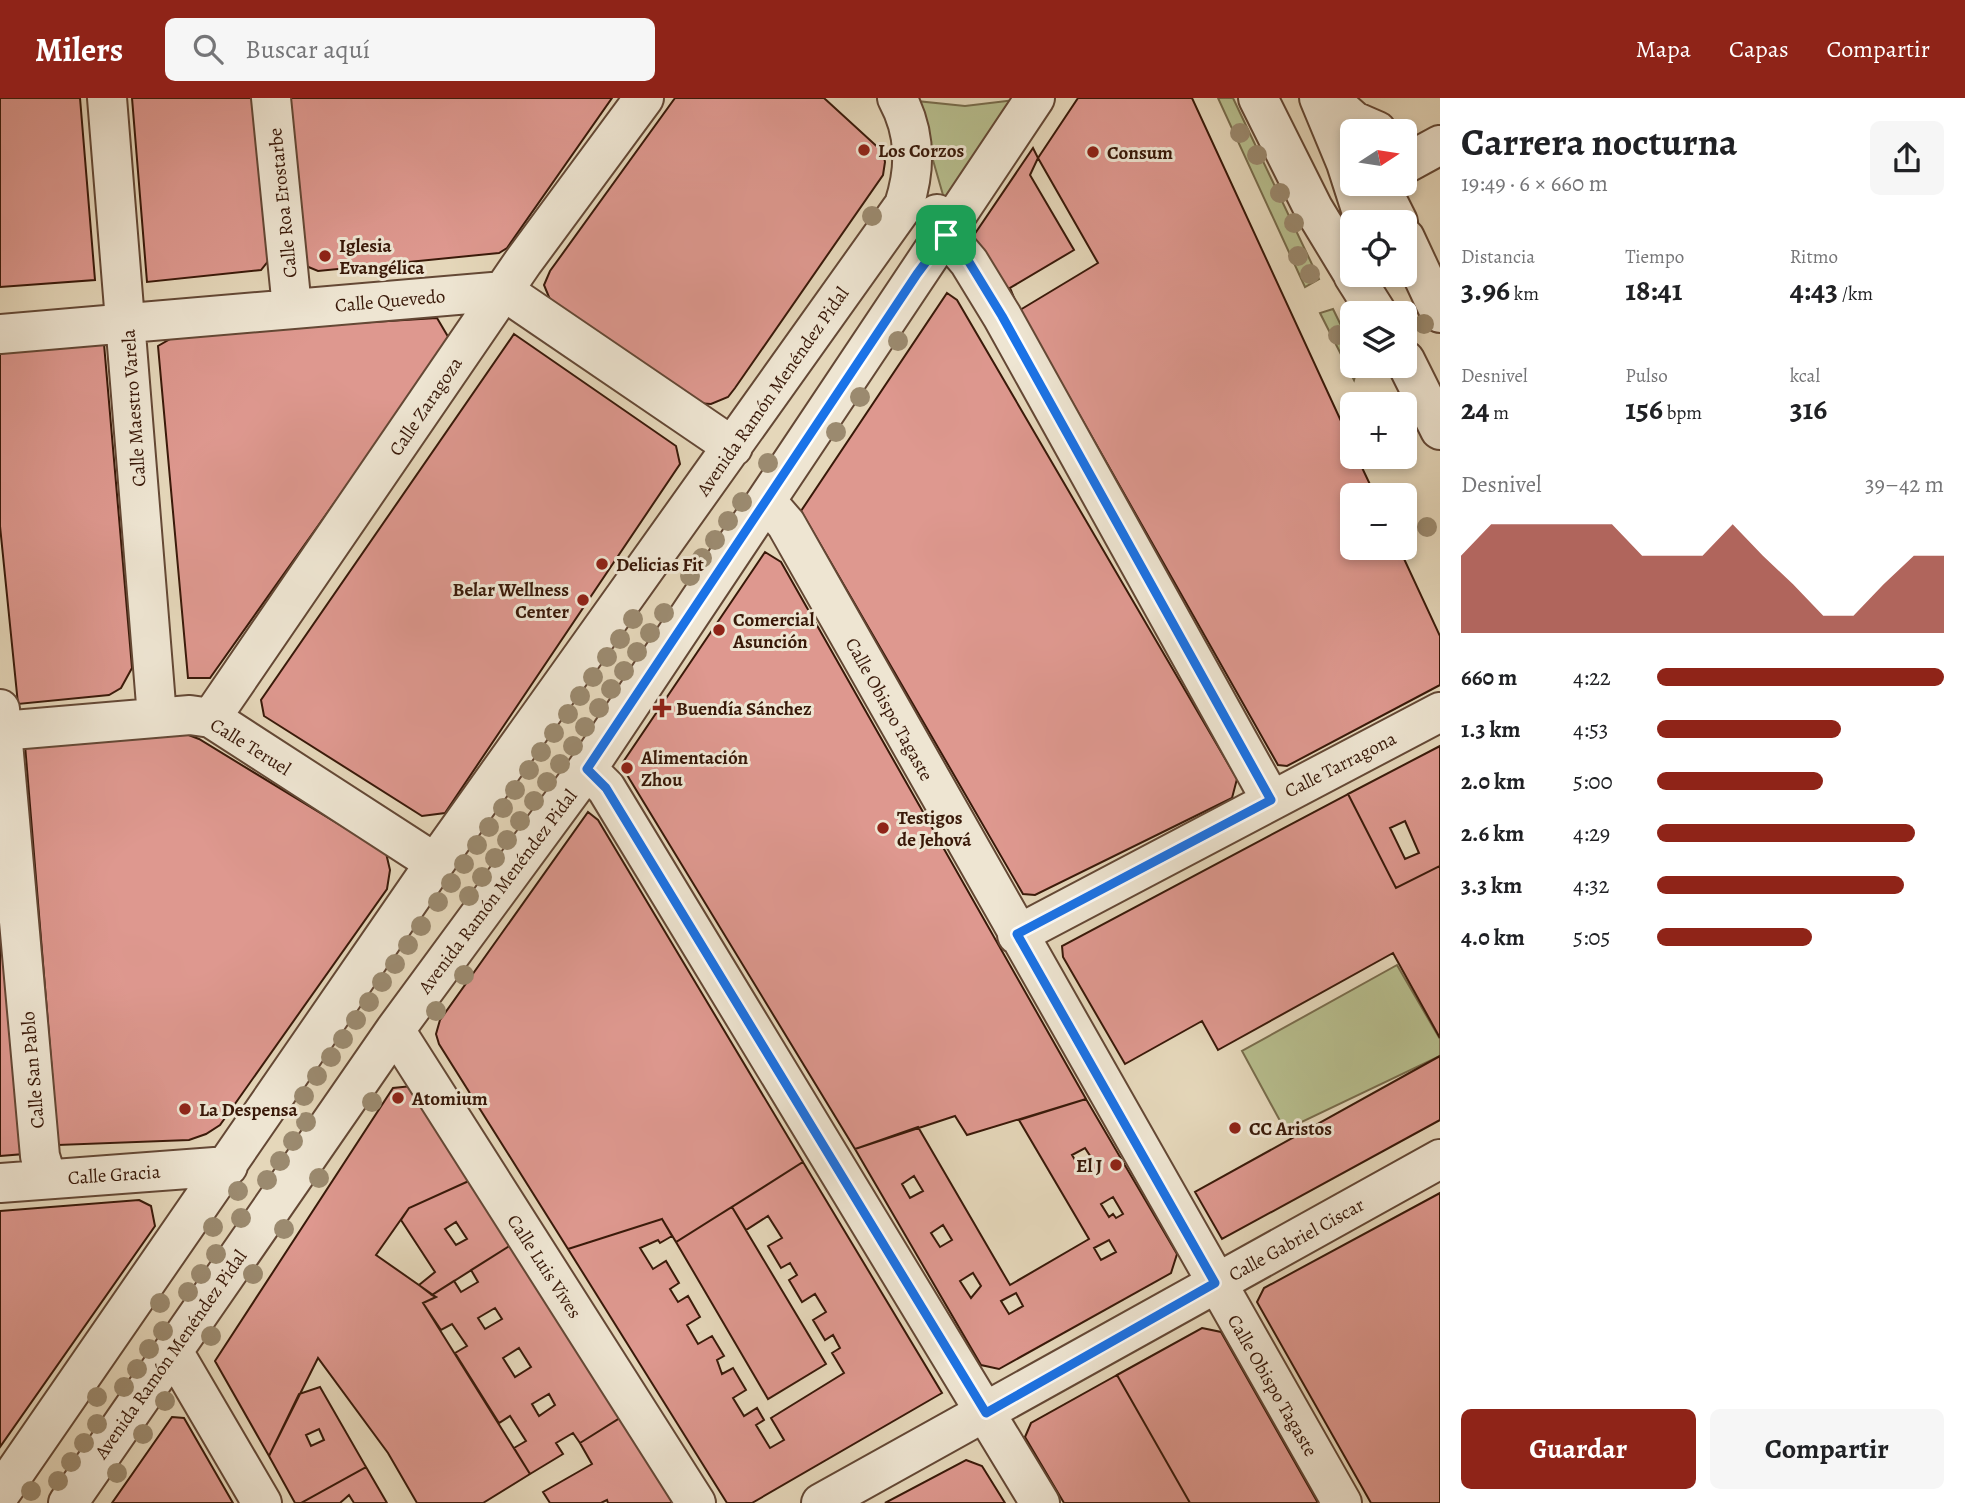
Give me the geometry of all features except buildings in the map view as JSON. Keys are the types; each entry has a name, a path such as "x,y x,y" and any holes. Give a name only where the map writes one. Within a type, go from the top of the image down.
{"street":[{"name":"Calle Maestro Varela","path":"107,98 157,717"},
{"name":"Calle Roa Erostarbe","path":"271,98 292,308"},
{"name":"Calle Zaragoza","path":"211,718 503,290 644,98"},
{"name":"Avenida Ramón Menéndez Pidal","path":"0,1494 435,863 904,205 912,182 914,157 910,129 897,98"},
{"name":"Avenida Ramón Menéndez Pidal","path":"68,1503 395,1030 587,769 1035,98"},
{"path":"1258,98 1299,182 1340,252"},
{"path":"1323,98 1351,119"},
{"path":"1323,98 1340,124"},
{"path":"1323,98 1340,136"},
{"path":"1418,134 1440,130"},
{"path":"1418,157 1440,145"},
{"path":"914,157 946,235 969,262 1002,316 1271,800"},
{"path":"1299,182 1340,193"},
{"path":"1367,196 1384,210"},
{"path":"1417,264 1440,313"},
{"name":"Calle Quevedo","path":"0,334 127,325 503,290"},
{"path":"503,290 733,447"},
{"path":"1422,376 1440,430"},
{"name":"Calle Obispo Tagaste","path":"767,502 786,524 1342,1503"},
{"name":"Calle Tarragona","path":"1017,934 1440,712"},
{"name":"Calle Teruel","path":"1,724 191,715 211,718 435,863"},
{"name":"Calle San Pablo","path":"1,724 40,1156 47,1179"},
{"path":"587,769 606,788 1040,1503"},
{"name":"Calle Luis Vives","path":"395,1030 696,1503"},
{"name":"Calle Gabriel Ciscar","path":"821,1503 1440,1159"},
{"name":"Calle Gracia","path":"0,1183 228,1166"},
{"path":"173,1351 262,1503"}],"green space":[{"path":"1218,98 1233,98 1319,279 1305,287"},
{"path":"1015,100 945,202 916,101 965,106"},
{"path":"1333,309 1340,323 1340,352 1320,313"},
{"path":"1397,965 1440,1039 1440,1056 1285,1130 1242,1051"}],"place":[{"name":"Los Corzos","path":"864,150"},
{"name":"Consum","path":"1093,152"},
{"name":"Iglesia Evangélica","path":"325,256"},
{"name":"Delicias Fit","path":"602,564"},
{"name":"Belar Wellness Center","path":"583,600"},
{"name":"Comercial Asunción","path":"719,630"},
{"name":"Buendía Sánchez","path":"662,708"},
{"name":"Alimentación Zhou","path":"627,768"},
{"name":"Testigos de Jehová","path":"883,828"},
{"name":"Atomium","path":"398,1098"},
{"name":"La Despensa","path":"185,1109"},
{"name":"CC Aristos","path":"1235,1128"},
{"name":"El J","path":"1116,1165"}],"route":[{"path":"946,235 969,262 1002,316 1271,800 1017,934 1215,1283 986,1413 606,788 587,769 917,274 946,235"}]}
